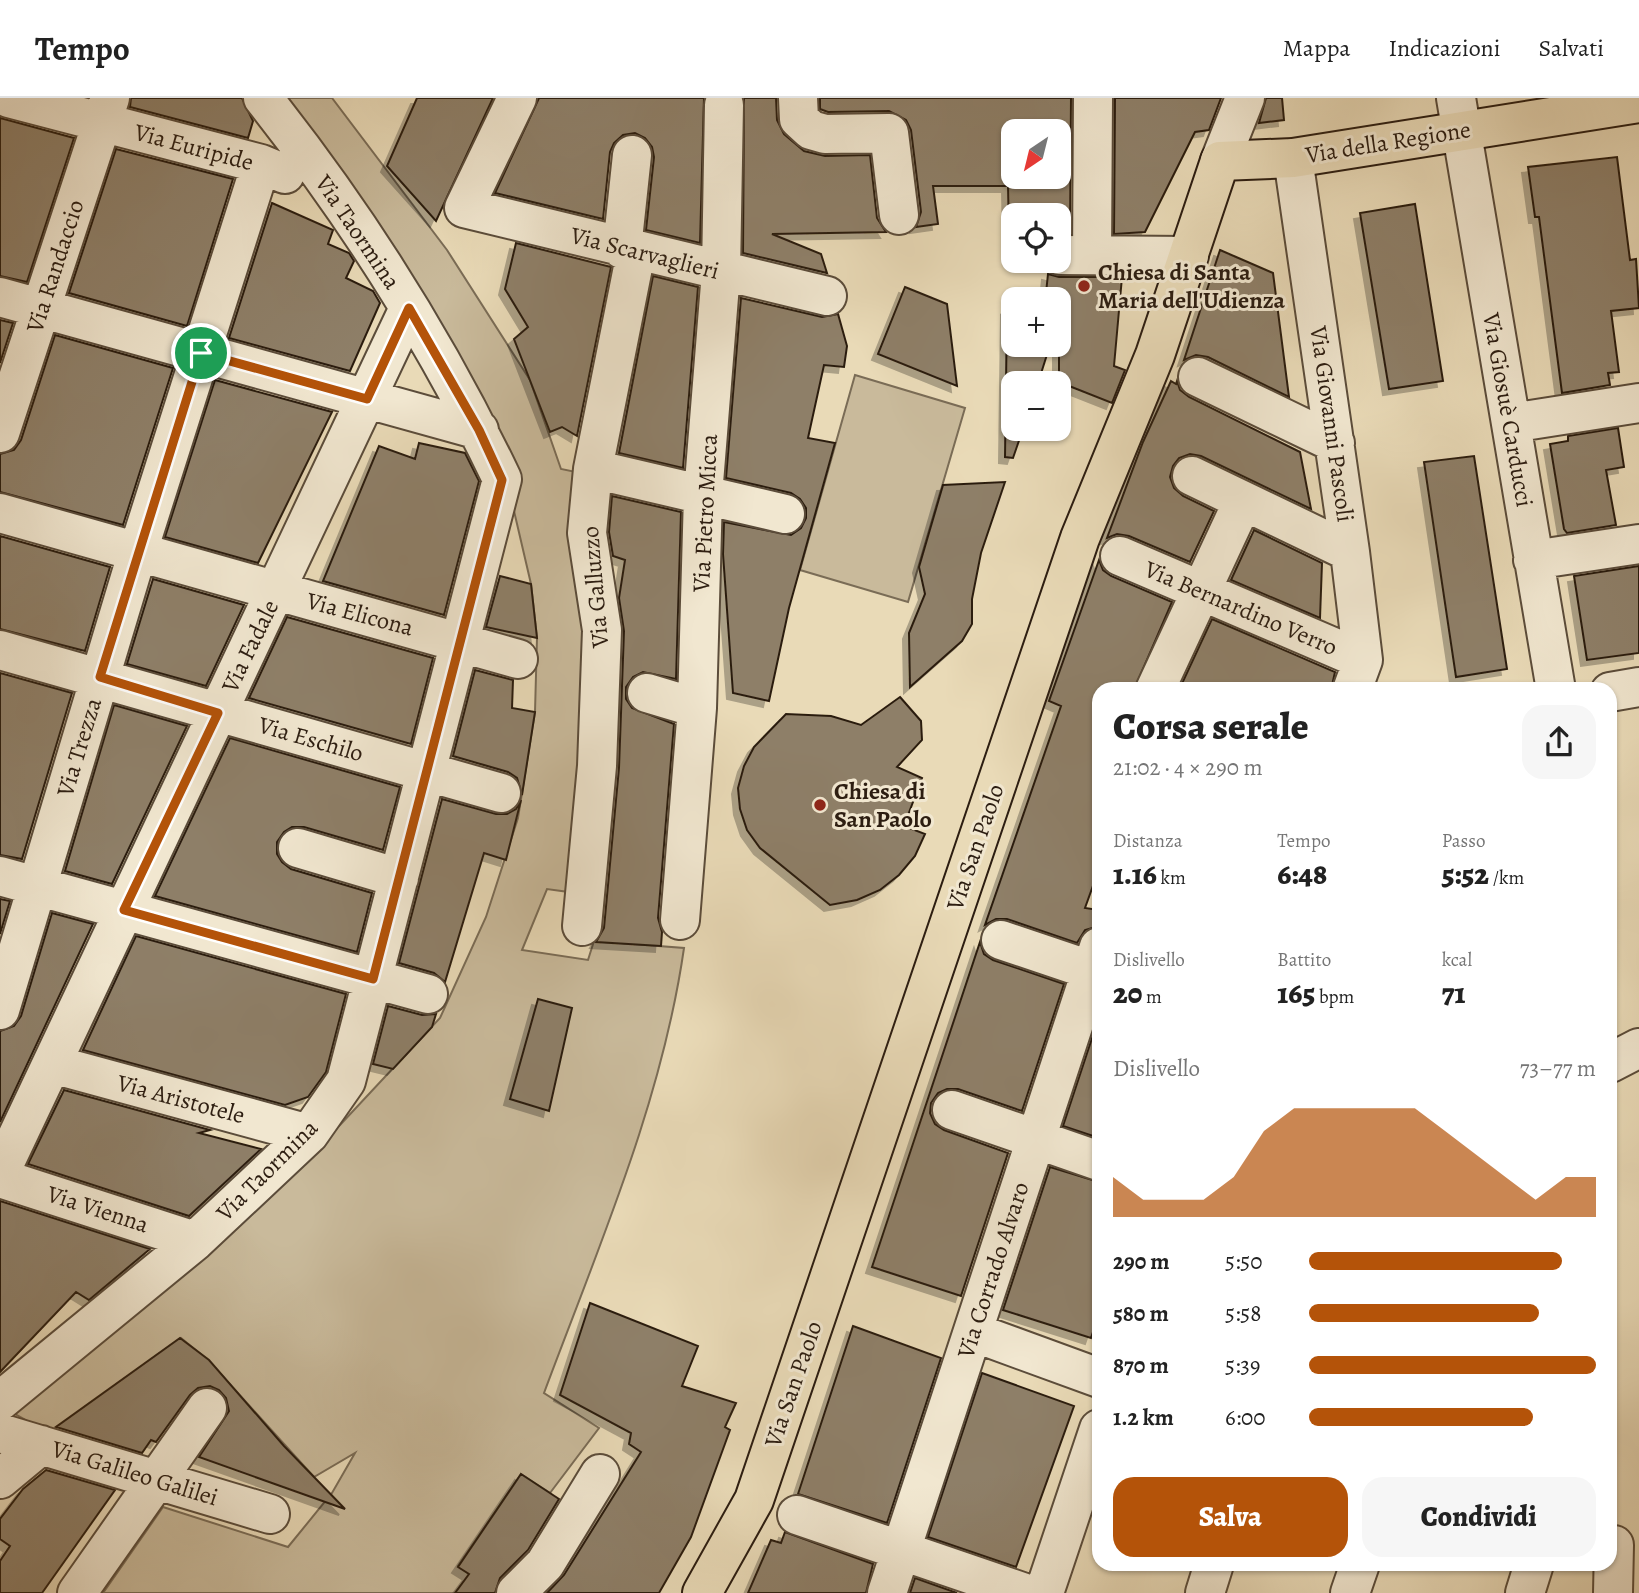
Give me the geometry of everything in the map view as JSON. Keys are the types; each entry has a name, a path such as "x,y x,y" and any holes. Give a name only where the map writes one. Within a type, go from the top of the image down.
{"main road":[{"name":"Via della Regione","path":"1220,161 1293,158 1459,114 1639,103"},
{"name":"Via San Paolo","path":"702,1593 754,1500 1080,538 1155,355 1220,161"}],"street":[{"name":"Via Euripide","path":"9,98 106,110 261,164 335,196"},
{"name":"Via Taormina","path":"0,1401 195,1241 309,1134 346,1081 502,480 479,430 409,308 335,196 262,98"},
{"name":"Via Scarvaglieri","path":"517,98 464,208 827,296"},
{"path":"798,98 799,119 811,130 825,134 889,133 899,215"},
{"path":"1093,98 1075,255 1189,256"},
{"name":"Via San Paolo","path":"1220,161 1245,98"},
{"name":"Via Pietro Micca","path":"680,920 696,708 704,495 721,272 724,105"},
{"name":"Via Randaccio","path":"0,433 106,110"},
{"name":"Via Giosuè Carducci","path":"1459,114 1555,682"},
{"name":"Via Galluzzo","path":"582,926 597,766 602,630 587,533 593,468 629,250 632,155"},
{"name":"Via Giovanni Pascoli","path":"1293,158 1350,552 1358,675"},
{"name":"Via Trezza","path":"0,1010 138,551 261,164"},
{"path":"0,297 479,430"},
{"name":"Via Fadale","path":"0,1176 409,308"},
{"path":"1198,377 1335,443"},
{"path":"1511,423 1638,410"},
{"path":"593,468 785,514"},
{"path":"1192,476 1350,552"},
{"path":"1159,682 1243,501"},
{"name":"Via Elicona","path":"0,513 518,659"},
{"path":"1533,560 1639,544"},
{"name":"Via Bernardino Verro","path":"1120,556 1201,591 1358,675"},
{"name":"Via Eschilo","path":"0,650 501,793"},
{"path":"1617,691 1639,687"},
{"path":"647,692 696,708"},
{"path":"298,848 399,878"},
{"path":"0,876 428,994"},
{"path":"1001,940 1092,962"},
{"name":"Via Corrado Alvaro","path":"887,1593 1092,975"},
{"path":"1617,1059 1639,1048"},
{"name":"Via Aristotele","path":"52,1063 309,1134"},
{"path":"951,1110 1092,1159"},
{"name":"Via Vienna","path":"0,1176 195,1241"},
{"path":"973,1332 1092,1375"},
{"path":"77,1593 206,1408"},
{"name":"Via Galileo Galilei","path":"0,1433 270,1514"},
{"path":"0,1479 41,1446"},
{"path":"1044,1593 1092,1450"},
{"path":"516,1593 545,1564 600,1474"},
{"path":"797,1515 1025,1593"},
{"path":"1617,1568 1621,1542"},
{"path":"1205,1593 1212,1571"},
{"path":"1350,1593 1358,1571"},
{"path":"1525,1593 1532,1571"},
{"path":"1613,1593 1616,1571"}],"shaded area":[{"path":"276,98 332,98 447,250 530,380 561,469 576,472 589,623 569,892 547,889 522,950 588,960 594,941 684,948 674,1005 644,1118 606,1229 544,1393 599,1428 550,1493 521,1474 458,1566 469,1574 462,1593 103,1593 163,1507 288,1547 332,1493 355,1453 314,1477 208,1360 181,1338 49,1433 8,1410 244,1216 340,1125 440,1018 486,917 518,818 535,712 537,638 531,584 504,468"},
{"path":"855,375 965,408 908,602 800,570"}],"building":[{"path":"131,98 242,98 253,121 248,138 130,107"},
{"path":"417,98 493,98 436,221 387,166"},
{"path":"539,98 704,98 700,243 646,230 654,157 652,147 645,138 635,133 623,135 614,143 610,152 603,219 495,193"},
{"path":"744,98 776,98 777,120 784,134 804,151 825,156 870,155 877,218 886,232 772,234 821,254 827,273 743,253"},
{"path":"820,98 1071,98 1071,119 1001,119 1001,186 933,186 938,224 916,227 921,212 911,130 906,120 889,111 828,112 820,109"},
{"path":"1115,98 1221,98 1209,130 1195,132 1145,232 1114,234"},
{"path":"1266,98 1282,98 1284,120 1259,123"},
{"path":"0,118 74,138 27,282 0,276"},
{"path":"116,149 233,179 187,326 69,293"},
{"path":"1617,157 1630,260 1636,259 1639,308 1611,311 1619,372 1608,373 1610,385 1562,393 1539,217 1535,217 1528,167"},
{"path":"1008,189 1070,189 1070,203 1008,203"},
{"path":"272,203 333,230 328,244 349,253 354,261 346,278 373,291 380,303 350,371 229,338"},
{"path":"1415,204 1443,381 1389,389 1360,213"},
{"path":"516,243 611,267 577,436 562,427 550,432 514,339 528,327 505,289"},
{"path":"1220,250 1273,273 1289,397 1208,357 1196,355 1184,360"},
{"path":"1048,274 1059,277 1122,277 1114,366 1125,370 1112,403 1071,387 1071,371 1059,371 1059,357 1071,357 1071,287 1047,287"},
{"path":"653,276 698,287 683,468 619,453"},
{"path":"905,287 947,304 957,386 878,354"},
{"path":"741,298 822,317 838,314 847,346 844,367 824,365 808,438 835,443 789,608 769,701 733,693 723,554 724,522 791,535 801,528 806,518 806,508 800,499 791,493 726,478"},
{"path":"0,320 13,323 0,363"},
{"path":"55,335 173,368 123,525 0,492 0,454 14,450 21,440"},
{"path":"1006,357 1046,357 1042,371 1006,371"},
{"path":"215,380 332,412 258,563 165,537"},
{"path":"1171,381 1176,384 1177,381 1180,390 1189,397 1300,452 1311,509 1201,456 1190,454 1179,458 1173,466 1170,477 1174,488 1183,496 1214,511 1190,562 1129,536 1117,534 1107,538 1143,442"},
{"path":"1618,428 1624,467 1606,470 1616,525 1567,533 1564,529 1550,444 1568,441 1568,436"},
{"path":"1005,441 1019,441 1013,458 1005,457"},
{"path":"419,443 465,453 479,481 444,615 323,581 379,446 415,459"},
{"path":"1474,456 1507,669 1456,677 1424,462"},
{"path":"1005,482 981,553 972,599 972,624 962,641 910,687 909,633 925,594 919,567 943,485"},
{"path":"612,496 681,512 676,679 643,672 633,677 626,687 626,699 632,708 674,724 658,918 662,932 661,946 596,942 604,928 619,768 624,631 619,598 625,560 613,556 609,532"},
{"path":"1254,530 1322,563 1320,618 1231,580"},
{"path":"0,536 110,567 85,651 0,629"},
{"path":"1099,560 1103,570 1111,576 1172,602 1137,682 1092,682 1092,888 1085,908 1092,909 1092,928 1085,930 1077,943 1007,919 996,919 985,925 1061,706 1049,701"},
{"path":"1639,566 1639,653 1587,660 1574,576"},
{"path":"500,576 531,584 537,638 486,627"},
{"path":"153,579 244,605 206,686 127,664"},
{"path":"287,617 433,658 411,744 249,698"},
{"path":"1212,619 1335,672 1333,682 1183,682"},
{"path":"475,670 513,680 512,708 535,712 522,795 517,778 508,772 453,756"},
{"path":"0,673 72,693 22,859 0,855"},
{"name":"Chiesa di San Paolo","path":"900,697 921,721 922,740 897,767 922,778 904,826 925,834 915,856 899,875 880,890 857,900 830,905 760,848 747,830 740,809 738,788 744,766 754,747 786,714 831,716 861,725"},
{"path":"114,705 187,726 112,884 65,871"},
{"path":"230,738 400,787 383,850 304,827 292,827 284,832 277,842 277,854 291,869 372,893 357,952 155,896"},
{"path":"442,799 496,814 507,814 516,809 521,800 506,860 484,853 445,982 434,973 399,963"},
{"path":"0,899 10,901 0,934"},
{"path":"52,913 93,924 0,1122 0,1031 14,1026 21,1016"},
{"path":"136,936 346,994 326,1072 308,1097 285,1105 83,1050"},
{"path":"980,942 984,954 993,960 1064,984 1022,1111 958,1089 947,1089 938,1093 931,1103 930,1113 935,1124 944,1130 1008,1153 961,1296 872,1267"},
{"path":"538,999 572,1008 549,1111 510,1099"},
{"path":"388,1006 422,1015 436,1014 432,1027 393,1069 373,1064"},
{"path":"1092,1038 1092,1136 1063,1126"},
{"path":"64,1090 210,1130 199,1133 261,1149 189,1216 28,1164"},
{"path":"1050,1167 1092,1180 1091,1338 1003,1310"},
{"path":"0,1201 150,1249 89,1300 76,1292 0,1372"},
{"path":"590,1303 698,1346 682,1386 736,1403 725,1427 730,1430 691,1537 659,1593 547,1593 564,1575 641,1452 629,1444 631,1433 560,1395"},
{"path":"853,1326 941,1358 887,1523 798,1494"},
{"path":"180,1338 209,1360 284,1446 345,1509 199,1457 229,1411 226,1398 219,1390 210,1386 198,1388 190,1395 156,1442 151,1440 142,1453 56,1427"},
{"path":"982,1373 1074,1406 1016,1567 928,1537"},
{"path":"46,1470 115,1490 42,1593 0,1593 0,1561 10,1546 0,1539 0,1519 23,1489"},
{"path":"521,1474 559,1499 528,1550 500,1578 495,1593 455,1593 469,1574 458,1567"},
{"path":"785,1532 873,1564 866,1593 748,1593 771,1540 781,1543"},
{"path":"915,1578 957,1593 910,1593"}],"place":[{"name":"Chiesa di Santa Maria dell'Udienza","path":"1084,286"},
{"name":"Chiesa di San Paolo","path":"820,805"}],"route":[{"path":"409,308 479,430 502,480 373,979 124,910 218,713 100,677 201,353 367,399 409,308"}]}
